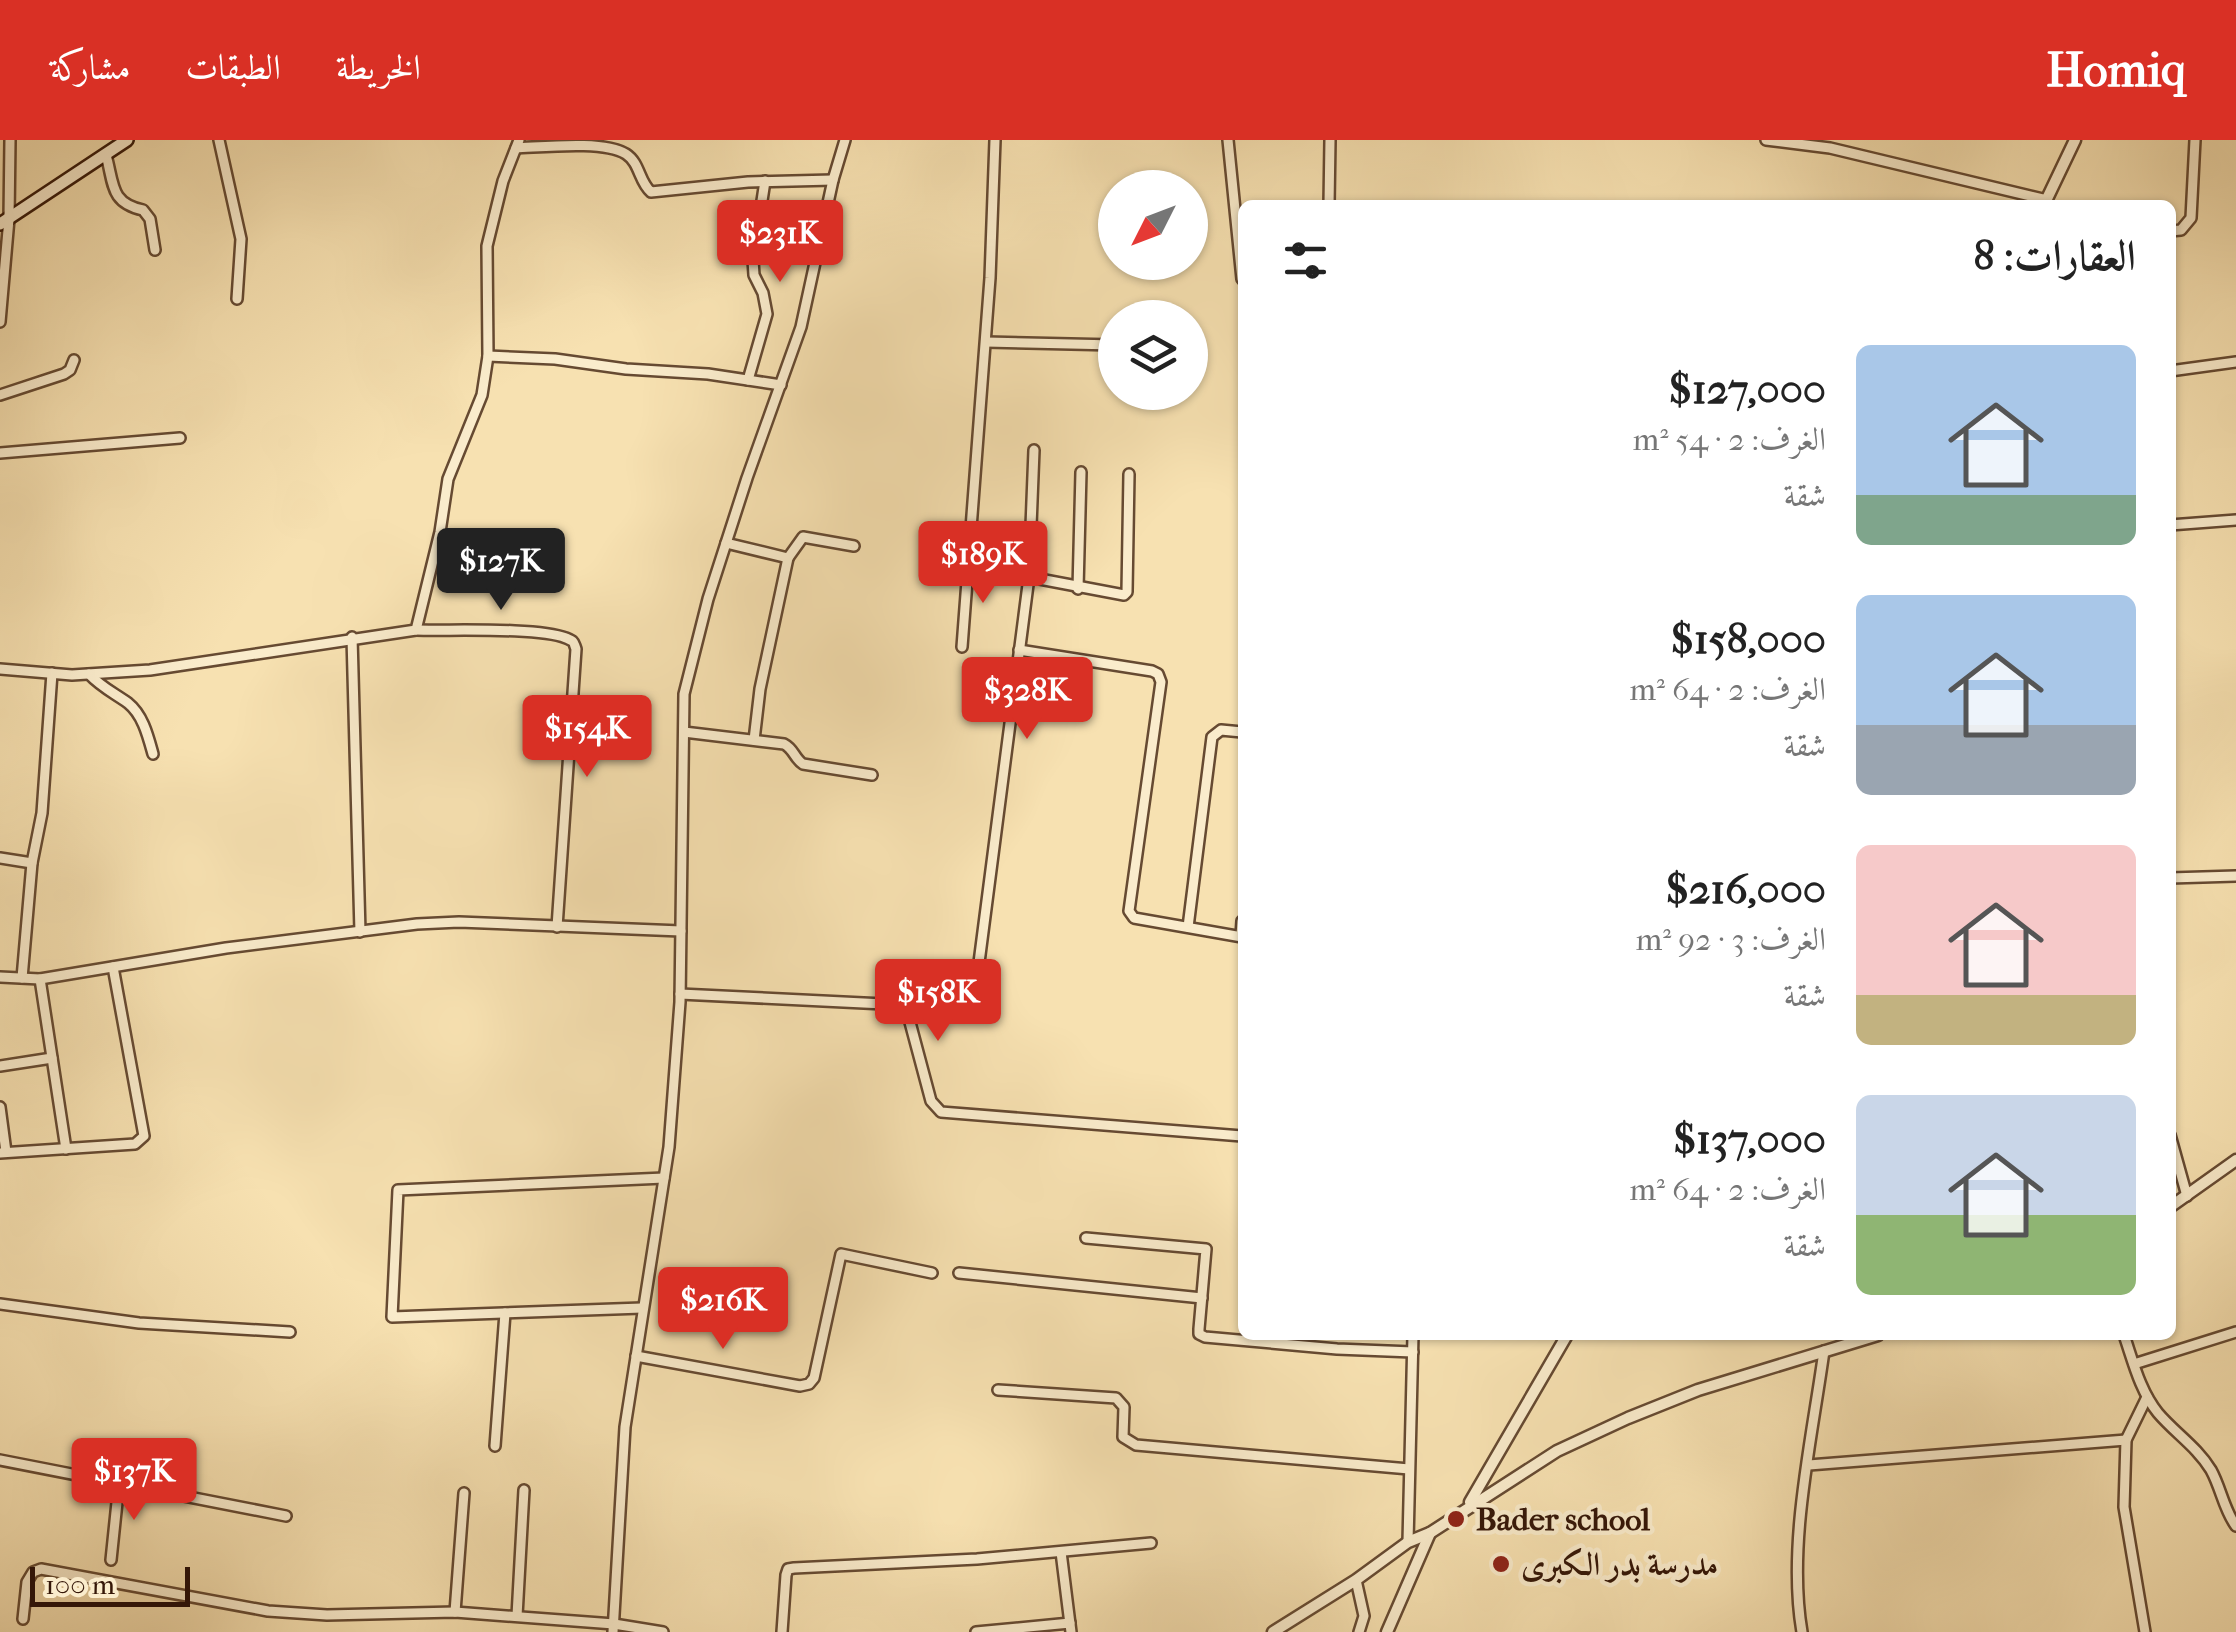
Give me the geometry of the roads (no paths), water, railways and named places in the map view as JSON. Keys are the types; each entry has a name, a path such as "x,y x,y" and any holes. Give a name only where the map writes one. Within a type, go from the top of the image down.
{"main road":[{"path":"4,221 128,140"}],"street":[{"path":"0,322 10,140"},
{"path":"219,140 242,239 237,299"},
{"path":"614,1628 624,1427 664,1178 680,994 684,694 726,543 801,327 845,140"},
{"path":"962,647 986,342 994,140"},
{"path":"1228,140 1238,239"},
{"path":"1328,200 1330,140"},
{"path":"1766,140 1830,148 2038,200"},
{"path":"2047,200 2075,140"},
{"path":"2176,230 2191,218 2195,140"},
{"path":"416,630 440,532 448,480 478,410 488,356 487,246 518,144 613,148 628,154 651,192 765,181 833,180"},
{"path":"106,155 118,200 128,208 143,210 150,219 154,250"},
{"path":"748,380 767,314 753,260 765,181"},
{"path":"986,342 1098,345"},
{"path":"488,356 555,359 781,386"},
{"path":"0,395 64,374 74,360"},
{"path":"2176,369 2236,362"},
{"path":"0,453 180,438"},
{"path":"680,994 884,1004 903,996 972,985 1029,577 1034,450"},
{"path":"1078,588 1081,472"},
{"path":"966,564 1078,588 1120,595 1127,592 1129,474"},
{"path":"2176,524 2236,520"},
{"path":"754,740 760,688 788,558 803,537 854,546"},
{"path":"726,543 788,558"},
{"path":"0,669 88,674 150,670 416,630 564,637 576,649 558,927"},
{"path":"352,637 360,932"},
{"path":"1019,650 1158,674 1161,682 1128,911 1134,918 1238,935"},
{"path":"22,978 32,863 42,813 52,673"},
{"path":"88,674 104,690 130,704 142,720 154,754"},
{"path":"1188,926 1212,737 1221,730 1238,732"},
{"path":"684,732 784,744 793,749 797,760 808,766 872,775"},
{"path":"0,858 32,863"},
{"path":"2176,878 2236,876"},
{"path":"0,976 40,979 226,948 460,922 680,931"},
{"path":"0,1107 3,1153 135,1144 144,1136 113,967"},
{"path":"40,979 66,1149"},
{"path":"903,996 931,1101 941,1112 1238,1136"},
{"path":"0,1066 52,1058"},
{"path":"2176,1157 2187,1196"},
{"path":"2176,1203 2236,1160"},
{"path":"642,1308 392,1317 399,1187 664,1178"},
{"path":"1086,1238 1206,1249 1199,1329 1204,1337 1413,1352"},
{"path":"636,1356 800,1386 810,1384 841,1254 932,1273"},
{"path":"959,1272 1202,1298"},
{"path":"0,1304 139,1323 290,1332"},
{"path":"496,1446 505,1313"},
{"path":"2134,1364 2236,1332"},
{"path":"1408,1542 1412,1340"},
{"path":"1467,1507 1564,1340"},
{"path":"1273,1632 1408,1542 1430,1533 1557,1451 1698,1390 1861,1340"},
{"path":"2126,1340 2146,1397 2212,1471 2236,1526"},
{"path":"1802,1632 1795,1594 1798,1548 1824,1351"},
{"path":"998,1390 1116,1398 1124,1406 1124,1437 1136,1445 1410,1469"},
{"path":"2145,1632 2124,1507 2126,1440 2146,1397"},
{"path":"1809,1465 2126,1440"},
{"path":"0,1460 286,1516"},
{"path":"111,1560 118,1483"},
{"path":"517,1616 524,1490"},
{"path":"455,1612 464,1493"},
{"path":"1387,1632 1430,1533"},
{"path":"782,1632 788,1569 1150,1543"},
{"path":"976,1632 1070,1628 1061,1552"},
{"path":"23,1619 28,1582 32,1572 40,1569 268,1611 327,1616 455,1612 663,1632"},
{"path":"1356,1580 1364,1616 1359,1632"}],"place":[{"name":"Bader school","path":"1456,1519"},
{"name":"مدرسة بدر الكبرى","path":"1501,1564"}]}
